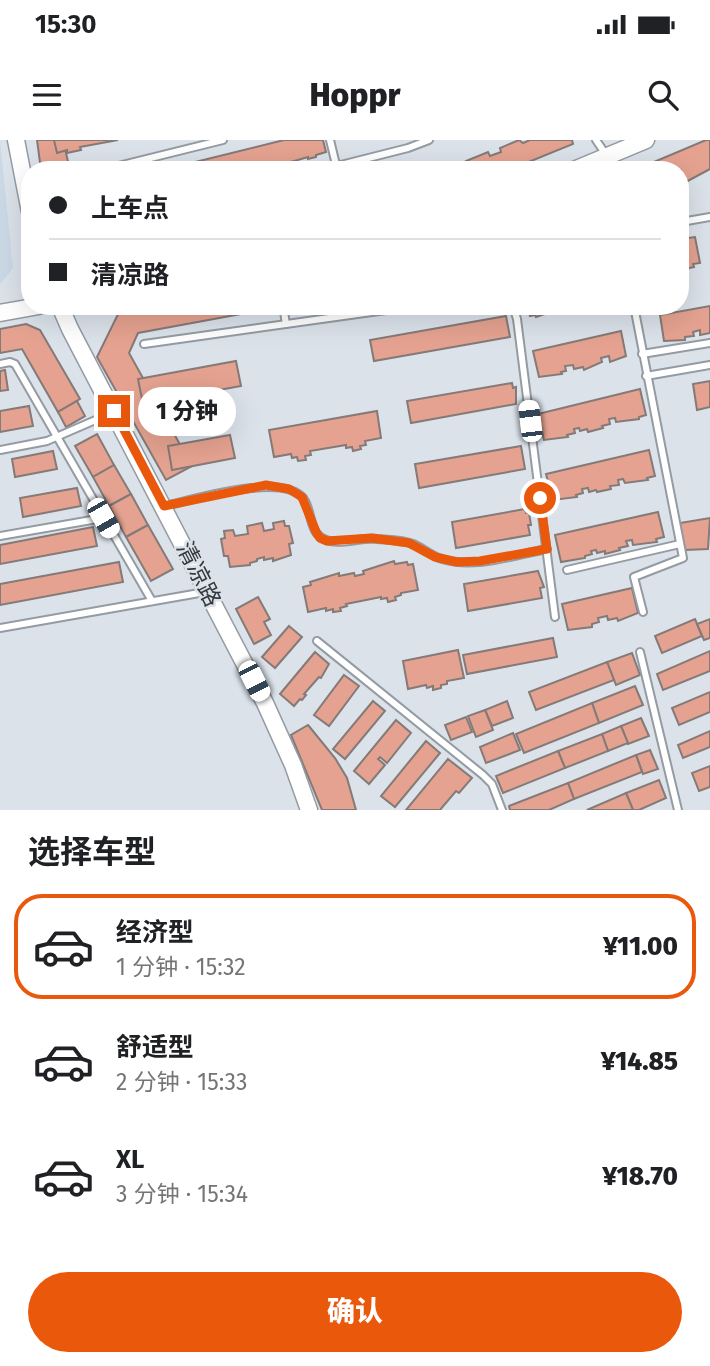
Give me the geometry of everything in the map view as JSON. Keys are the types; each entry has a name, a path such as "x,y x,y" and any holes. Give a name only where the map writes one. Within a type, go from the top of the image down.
{"street":[{"path":"16,140 21,166"},
{"path":"603,161 646,140"},
{"path":"0,313 21,309"},
{"name":"清凉路","path":"65,315 280,734 309,810"}],"lane":[{"path":"138,161 223,140"},
{"path":"330,140 335,161"},
{"path":"362,161 429,140"},
{"path":"596,140 601,161"},
{"path":"689,221 710,217"},
{"path":"284,315 286,324"},
{"path":"144,344 350,315"},
{"path":"516,315 555,617"},
{"path":"636,315 684,558 634,577 643,612"},
{"path":"642,354 710,343"},
{"path":"0,364 10,362 15,365 152,601"},
{"path":"646,376 710,365"},
{"path":"0,450 57,437 114,411"},
{"path":"164,506 266,485 289,489 302,497 316,532 320,538 327,541 372,538 409,543 443,559 465,562 547,549"},
{"path":"0,536 103,518"},
{"path":"567,570 680,544"},
{"path":"0,628 208,591"},
{"path":"317,641 483,775 492,784 502,810"},
{"path":"640,652 678,810"}],"shaded area":[{"path":"0,141 13,268 0,284"}],"building":[{"path":"37,140 63,140 68,161 40,161"},
{"path":"54,140 118,140 57,153"},
{"path":"284,140 323,140 326,152 316,157 294,161 199,161"},
{"path":"519,140 523,143 530,140 572,140 573,144 531,161 466,161 488,152 490,156 501,152 500,148"},
{"path":"710,140 710,169 689,180 689,161 656,161"},
{"path":"695,237 700,263 693,264 694,267 689,268 689,238"},
{"path":"710,306 710,333 700,335 700,330 693,332 694,336 685,337 685,340 664,341 660,315 689,315 689,310"},
{"path":"118,315 236,315 138,333 129,353 192,466 166,480 97,357"},
{"path":"506,316 510,337 374,361 370,340"},
{"path":"26,324 40,330 80,399 58,412 22,349 0,353 0,329"},
{"path":"621,331 626,356 610,362 609,356 601,358 602,362 584,370 583,367 574,369 573,365 565,366 566,371 561,372 562,374 539,377 533,351"},
{"path":"236,361 241,386 143,404 138,379"},
{"path":"5,370 8,390 0,391 0,371"},
{"path":"710,381 710,407 697,410 693,384"},
{"path":"512,383 513,388 516,387 516,404 411,423 407,401"},
{"path":"640,389 646,415 639,419 616,422 615,418 609,419 610,424 602,426 603,428 588,432 587,429 574,429 575,433 567,435 568,437 544,440 538,414"},
{"path":"77,401 85,416 66,427 58,412"},
{"path":"29,406 33,426 0,432 0,411"},
{"path":"377,411 381,438 365,441 366,445 360,446 361,449 353,451 352,447 346,448 346,445 310,451 311,455 305,456 306,460 298,461 297,457 292,458 291,454 274,457 269,430"},
{"path":"97,434 114,465 93,477 75,446"},
{"path":"230,435 235,458 172,470 168,446"},
{"path":"521,446 525,469 419,488 415,464"},
{"path":"649,450 655,476 647,478 648,480 625,483 623,479 618,480 619,485 610,486 611,489 589,492 588,488 582,489 583,493 576,495 577,497 553,500 546,474"},
{"path":"53,451 57,469 15,477 12,459"},
{"path":"114,465 131,494 109,506 93,477"},
{"path":"77,488 81,506 23,517 20,498"},
{"path":"131,494 148,525 126,537 109,506"},
{"path":"525,509 526,513 529,513 530,535 456,548 452,522"},
{"path":"658,512 664,537 656,539 657,542 633,545 632,540 626,541 628,546 619,548 620,550 605,554 605,551 591,551 592,554 585,558 561,562 555,535"},
{"path":"710,518 708,549 685,550 680,523"},
{"path":"284,521 285,526 289,526 293,543 289,544 291,555 273,561 273,558 264,560 264,557 250,565 230,567 228,556 224,556 221,539 225,538 224,531 233,530 235,536 248,534 247,526 262,523 264,531 274,529 273,523"},
{"path":"148,525 173,569 151,581 126,537"},
{"path":"93,527 97,546 0,564 0,545"},
{"path":"394,561 395,564 413,564 418,590 401,593 395,597 396,600 388,602 387,598 381,597 346,604 347,606 340,608 341,611 326,611 326,608 308,612 303,587 311,585 310,582 339,573 339,576 364,574 363,571"},
{"path":"119,562 123,582 0,605 0,584"},
{"path":"538,571 544,587 540,588 542,598 468,611 464,584"},
{"path":"632,588 638,613 618,621 617,618 608,620 607,616 598,618 599,622 592,624 592,627 568,630 562,604"},
{"path":"258,597 270,619 264,622 271,635 254,644 236,609"},
{"path":"695,619 702,636 662,653 655,636"},
{"path":"710,619 710,638 704,640 697,624"},
{"path":"289,626 302,637 275,668 262,657"},
{"path":"553,638 557,657 467,674 463,655"},
{"path":"458,650 464,678 447,681 441,688 433,690 433,686 427,688 426,685 408,689 403,661"},
{"path":"710,651 710,671 663,690 657,674"},
{"path":"315,652 329,664 321,678 319,677 302,700 294,706 280,694"},
{"path":"632,653 640,675 616,685 607,662"},
{"path":"607,662 614,680 536,710 529,692"},
{"path":"344,675 359,686 329,726 314,715"},
{"path":"635,686 643,705 599,723 592,703"},
{"path":"710,692 710,712 679,725 672,708"},
{"path":"373,701 385,711 345,759 333,749"},
{"path":"507,701 513,718 492,726 485,710"},
{"path":"592,703 599,723 524,753 516,734"},
{"path":"485,710 493,730 476,737 468,716"},
{"path":"466,717 472,732 451,740 445,725"},
{"path":"641,718 649,736 628,744 621,726"},
{"path":"396,720 411,733 387,763 380,757 378,759 385,765 369,784 354,771"},
{"path":"308,725 335,758 347,778 356,810 322,810 291,735"},
{"path":"621,726 628,743 608,751 602,734"},
{"path":"710,731 710,747 683,758 678,745"},
{"path":"513,733 520,750 486,763 480,747"},
{"path":"602,734 608,751 565,768 558,751"},
{"path":"426,741 440,753 395,807 381,796"},
{"path":"650,750 658,769 643,774 636,755"},
{"path":"558,751 565,768 503,793 496,776"},
{"path":"636,755 642,772 574,799 568,783"},
{"path":"448,759 472,778 459,793 456,791 440,810 406,810"},
{"path":"710,766 710,787 699,791 692,773"},
{"path":"659,780 666,798 633,810 626,793"},
{"path":"568,783 574,799 549,810 510,810 509,806"},
{"path":"626,793 633,810 587,810"}],"route":[{"path":"114,411 164,506 266,485 282,487 302,497 316,532 320,538 327,541 372,538 409,543 435,557 457,562 480,561 547,549 540,498"}]}
